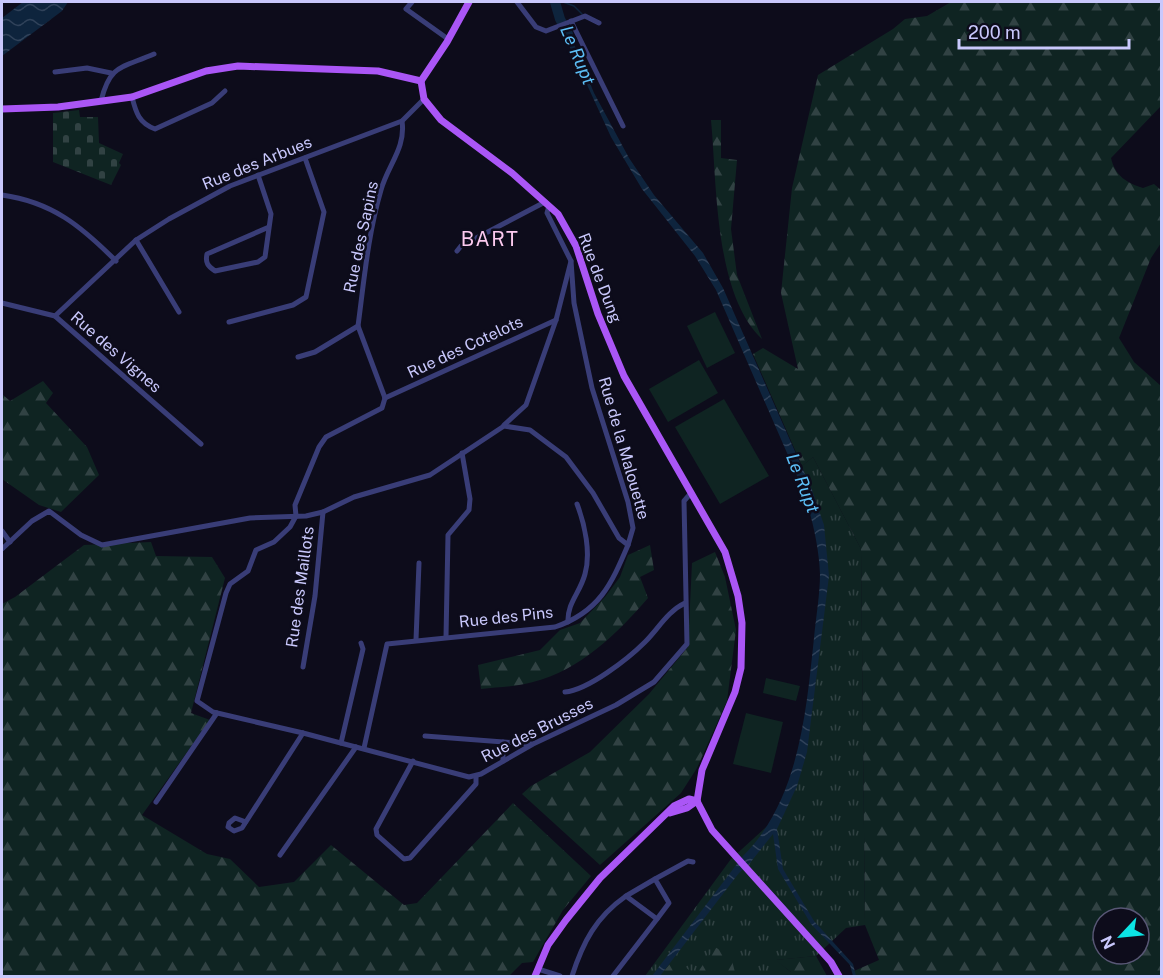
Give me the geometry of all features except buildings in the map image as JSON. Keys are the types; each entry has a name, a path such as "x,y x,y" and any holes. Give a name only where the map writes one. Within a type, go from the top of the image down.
{"main road":[{"path":"424,99 421,81 469,2"},
{"path":"2,109 58,107 132,97 206,71 238,66 378,71 421,81"},
{"name":"Rue de Dung","path":"424,99 441,120 512,173 558,214 576,246 598,314 624,376 710,523 732,573 738,596 743,644 735,692 702,770 697,801"},
{"path":"537,973 554,936 600,878 665,817 697,801 704,820 831,962 839,976"}],"street":[{"path":"412,2 406,9 448,39"},
{"path":"517,2 536,27 549,32 585,16 599,23"},
{"path":"569,22 623,126"},
{"path":"101,101 106,80 111,73 154,54"},
{"path":"56,72 87,68 111,73"},
{"path":"132,97 138,116 145,126 155,129 212,102 225,92"},
{"name":"Rue des Arbues","path":"56,316 136,240 169,219 224,189 402,121 424,99"},
{"name":"Rue des Sapins","path":"358,326 381,189 400,150 404,133 402,121"},
{"path":"229,322 293,305 306,297 324,212 305,158"},
{"path":"258,175 271,214 269,227 264,257 258,262 215,271 209,267 206,261 207,254 260,228 269,227"},
{"path":"2,195 46,205 85,230 116,261"},
{"path":"457,251 461,246 547,204"},
{"name":"Rue de la Malouette","path":"504,426 530,430 566,457 593,493 619,538 628,544 633,528 628,502 591,388 574,303 571,261 547,213 547,204"},
{"path":"136,240 179,312"},
{"path":"2,549 42,514 55,513 81,535 102,545 250,519 323,512 354,496 430,475 504,426 526,405 556,320 571,261"},
{"name":"Rue des Vignes","path":"2,303 56,316 201,444"},
{"name":"Rue des Cotelots","path":"296,516 295,505 319,447 326,437 382,408 385,398 556,320"},
{"path":"298,357 315,352 358,326 385,398"},
{"path":"446,637 448,535 469,510 470,499 462,453"},
{"name":"Rue des Brusses","path":"296,516 290,527 274,542 256,549 248,571 230,584 197,701 217,713 364,748 469,777 476,776 533,744 616,705 654,682 687,644 684,501 691,493"},
{"path":"568,622 567,609 585,574 584,522 578,504"},
{"name":"Rue des Maillots","path":"303,667 316,585 323,512"},
{"path":"2,531 10,542"},
{"name":"Rue des Pins","path":"364,748 387,644 555,627 568,622 580,616 611,585 628,544"},
{"path":"417,640 418,562"},
{"path":"565,692 576,691 591,682 644,644 677,607 685,603"},
{"path":"341,743 363,649 361,643"},
{"path":"156,802 217,713"},
{"path":"246,822 303,733"},
{"path":"425,736 533,744"},
{"path":"503,742 503,761"},
{"path":"280,855 356,747"},
{"path":"412,761 376,829 377,835 404,859 410,858 476,784 476,776"},
{"path":"572,976 591,930 609,908 655,879 688,861 693,862"},
{"path":"613,976 669,903 655,879"},
{"path":"626,896 657,919"},
{"path":"537,973 560,976"}],"green space":[{"path":"951,2 1161,2 1161,106 1111,158 1115,170 1127,181 1143,188 1154,184 1161,190 1161,243 1151,258 1119,338 1134,362 1161,386 1161,976 855,976 854,971 879,960 865,925 861,549 813,457 802,466 753,354 763,348 798,369 781,293 792,188 818,75 893,29 905,19 927,16"},
{"path":"79,110 80,117 98,117 99,143 123,154 119,163 121,165 111,185 53,162 53,113"},
{"path":"711,120 721,120 721,158 737,160 731,229 737,275 762,339 746,319 735,295 726,266 717,205"},
{"path":"715,312 735,353 707,368 687,326"},
{"path":"699,360 718,393 668,422 649,389"},
{"path":"43,381 53,393 46,403 87,447 99,475 61,512 39,505 2,479 2,394 10,401"},
{"path":"724,399 769,476 720,504 675,427"},
{"path":"813,457 861,549 865,925 846,928 816,956 776,960 792,973 790,976 645,976 731,859 775,819 803,751 825,585 822,523 802,466"},
{"path":"151,542 156,556 212,557 225,578 191,713 210,720 142,815 207,854 230,859 259,887 294,882 331,845 404,905 417,903 513,803 591,876 563,910 533,962 522,963 509,976 2,976 2,604 15,597 84,545"},
{"path":"650,545 654,570 640,577 648,598 624,625 596,649 566,669 533,682 481,689 478,665 540,650 560,630 580,623 605,597 620,577 628,555"},
{"path":"715,552 725,577 736,630 727,701 697,768 681,793 600,865 522,794 531,786 590,752 649,694 688,647 692,563"},
{"path":"766,678 800,686 796,701 763,693"},
{"path":"746,713 783,722 771,773 733,764"},
{"path":"715,947 731,957 736,976 660,976 674,959 696,975"},
{"path":"816,956 827,976 790,976 791,972 775,960"}],"water":[{"path":"23,2 68,2 62,11 2,56 2,18"},
{"path":"567,27 594,93 629,158 654,195 703,253 723,288 812,490 824,525 829,576 807,752 797,786 777,829 783,869 814,921 853,964 856,976 853,976 850,965 811,924 778,869 773,834 739,873 660,976 652,976 762,834 777,809 788,782 803,725 820,574 815,533 804,492 716,290 695,256 642,189 611,137 561,28"}],"waterway":[{"name":"Le Rupt","path":"555,2 568,34"},
{"path":"563,2 574,6 582,14"}],"district":[{"name":"BART","path":"490,239"}]}
